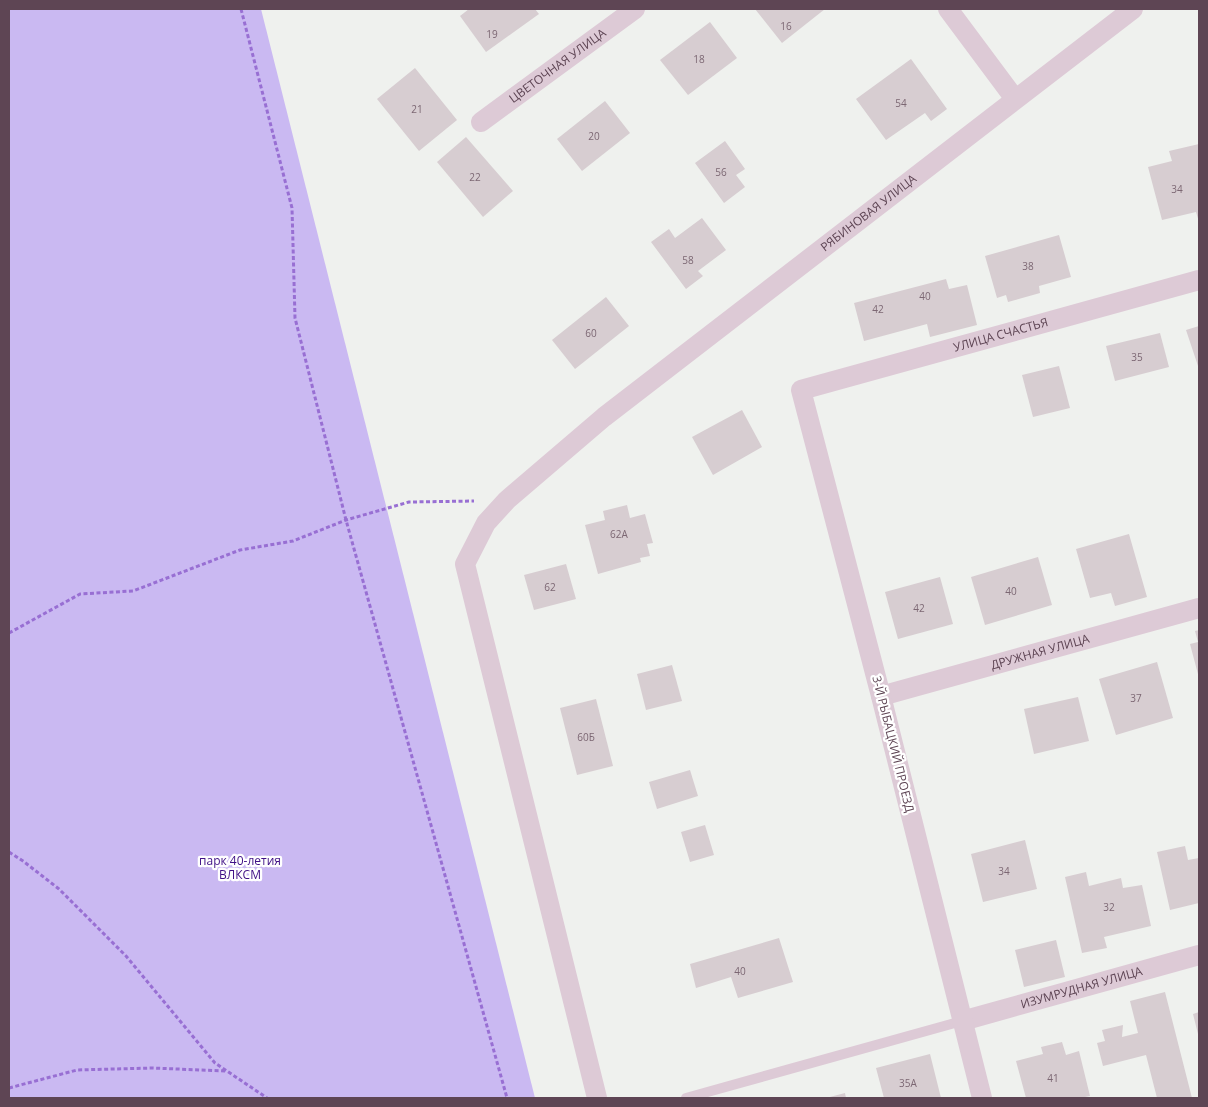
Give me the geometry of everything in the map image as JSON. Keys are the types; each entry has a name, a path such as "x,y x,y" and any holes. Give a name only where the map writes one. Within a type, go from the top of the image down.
{"street":[{"name":"ЦВЕТОЧНАЯ УЛИЦА","path":"481,122 635,9"},
{"path":"948,9 1016,99"},
{"name":"РЯБИНОВАЯ УЛИЦА","path":"597,1098 465,564 486,524 507,500 604,418 1133,9"},
{"name":"УЛИЦА СЧАСТЬЯ","path":"801,390 1199,280"},
{"name":"3-Й РЫБАЦКИЙ ПРОЕЗД","path":"801,390 881,696 982,1098"},
{"name":"ДРУЖНАЯ УЛИЦА","path":"881,696 1199,608"},
{"name":"ИЗУМРУДНАЯ УЛИЦА","path":"962,1021 1199,955"}],"lane":[{"path":"686,1098 962,1021"}],"path":[{"path":"241,9 292,208 295,318 346,520 507,1098"},
{"path":"9,634 80,594 133,591 240,550 293,541 346,520 409,502 507,500"},
{"path":"9,852 58,889 126,956 215,1063 268,1098"},
{"path":"9,1088 77,1070 152,1068 227,1071"}],"green space":[{"name":"парк 40-летия ВЛКСМ","path":"9,9 261,9 535,1098 9,1098"}],"building":[{"path":"469,9 535,9 539,14 486,52 460,16"},
{"path":"755,9 825,9 782,43"},
{"path":"710,22 737,58 688,95 660,60"},
{"path":"911,59 947,109 931,121 925,113 886,140 856,99"},
{"path":"415,68 457,120 419,151 377,99"},
{"path":"605,101 630,133 582,171 557,139"},
{"path":"466,137 513,191 483,217 437,162"},
{"path":"725,141 745,169 736,175 745,187 724,203 695,163"},
{"path":"1199,144 1199,222 1196,212 1162,220 1148,167 1172,161 1169,151"},
{"path":"702,218 726,250 698,271 703,276 686,289 651,242 669,229 675,238"},
{"path":"1059,235 1071,277 1039,286 1040,293 1008,302 1006,295 997,298 985,256"},
{"path":"946,279 949,289 967,285 977,325 930,337 927,324 864,341 854,303"},
{"path":"606,297 629,326 575,369 552,340"},
{"path":"1199,326 1199,369 1186,330"},
{"path":"1160,333 1169,367 1115,381 1106,346"},
{"path":"1059,366 1070,408 1033,417 1022,375"},
{"path":"742,410 762,447 713,475 692,437"},
{"path":"627,505 630,518 645,514 653,543 647,544 650,556 640,558 641,562 598,574 585,525 605,520 603,511"},
{"path":"1129,534 1147,597 1115,606 1111,593 1090,598 1076,549"},
{"path":"1038,557 1052,605 985,625 971,577"},
{"path":"566,564 576,599 534,610 524,575"},
{"path":"940,577 953,624 898,639 885,592"},
{"path":"1199,630 1199,678 1190,644 1198,642 1195,631"},
{"path":"1157,662 1173,718 1116,735 1099,679"},
{"path":"672,665 682,701 646,710 637,674"},
{"path":"1078,697 1089,741 1034,754 1024,709"},
{"path":"596,699 613,766 577,775 560,708"},
{"path":"690,770 698,796 657,809 649,782"},
{"path":"705,825 714,855 690,862 681,832"},
{"path":"1025,840 1037,889 983,902 971,854"},
{"path":"1185,846 1188,860 1199,858 1199,903 1170,910 1157,852"},
{"path":"1086,872 1089,886 1121,878 1123,888 1142,885 1151,926 1104,937 1107,948 1082,953 1065,877"},
{"path":"779,938 793,982 738,998 731,977 696,988 690,964"},
{"path":"1056,940 1065,977 1024,987 1015,950"},
{"path":"1165,992 1192,1098 1157,1098 1146,1055 1103,1066 1097,1043 1105,1041 1102,1030 1123,1025 1122,1037 1138,1033 1130,1001"},
{"path":"1199,1012 1199,1038 1193,1014"},
{"path":"1062,1042 1066,1055 1079,1051 1090,1096 1080,1098 1026,1098 1016,1061 1043,1054 1041,1047"},
{"path":"930,1054 941,1098 884,1098 876,1068"},
{"path":"845,1093 846,1098 826,1098"}]}
